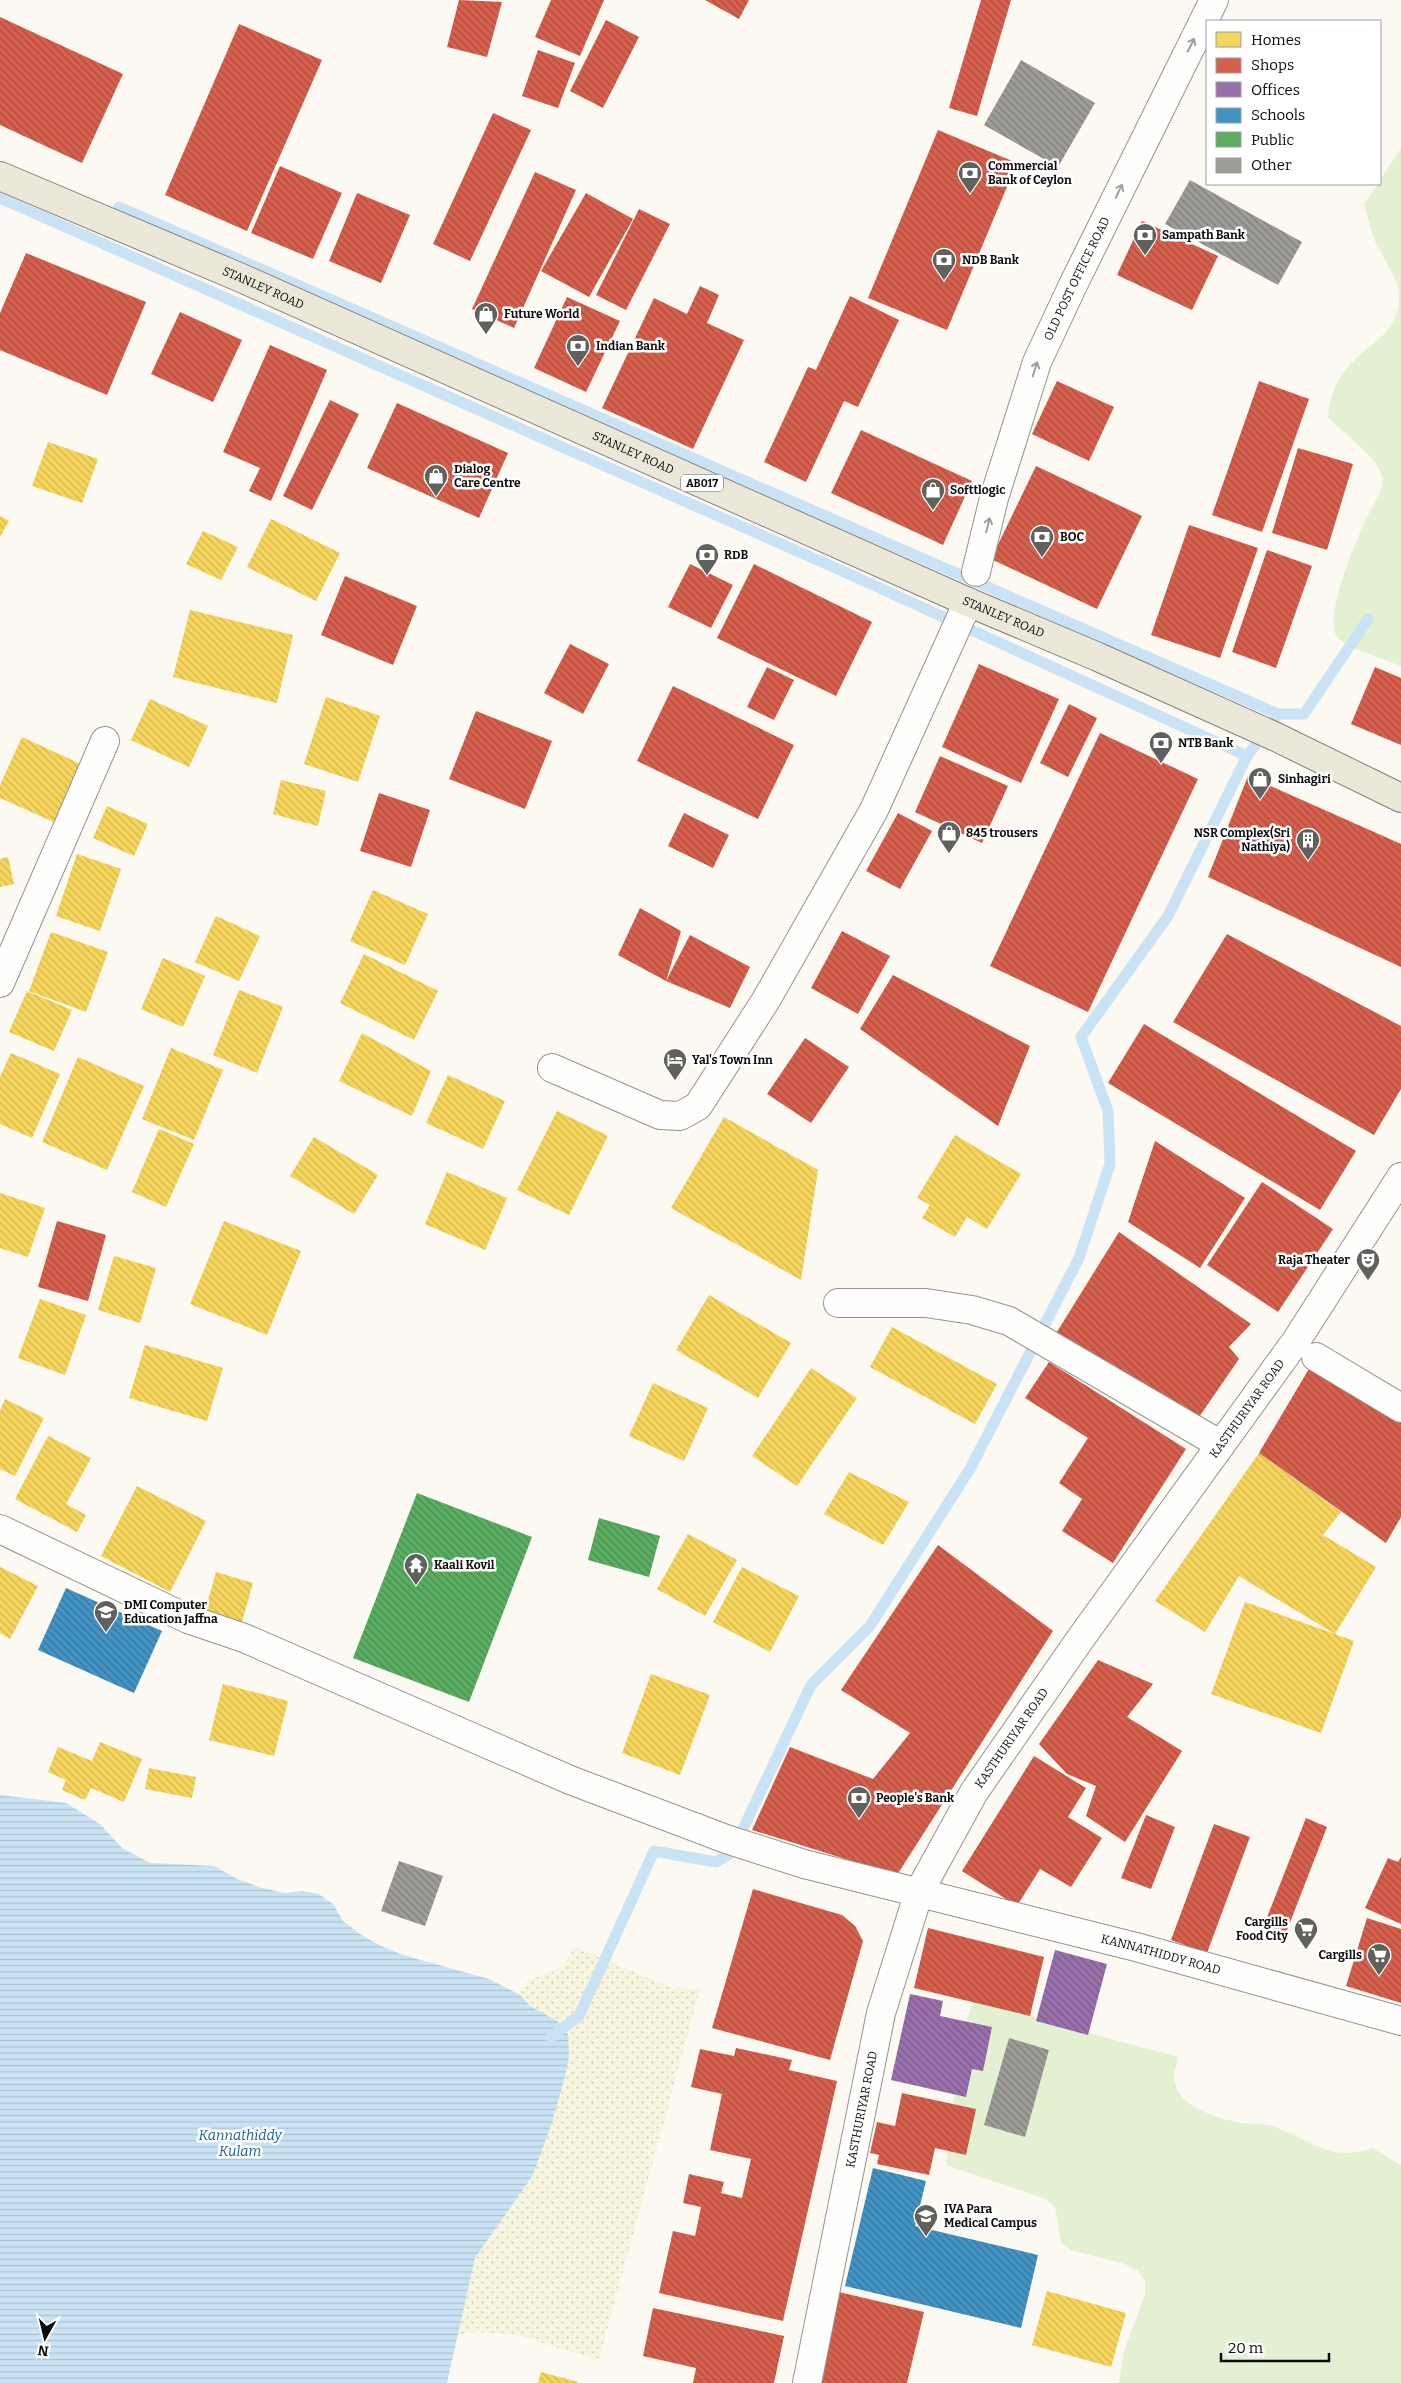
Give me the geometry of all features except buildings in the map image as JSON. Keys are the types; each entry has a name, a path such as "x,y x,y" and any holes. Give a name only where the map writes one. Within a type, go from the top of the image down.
{"main road":[{"name":"STANLEY ROAD","path":"0,176 239,276 968,602 1276,736 1401,798"}],"street":[{"name":"OLD POST OFFICE ROAD","path":"976,572 994,498 1037,362 1073,284 1214,0"},
{"path":"552,1068 660,1115 680,1116 698,1106 766,1000 874,810 968,602"},
{"path":"0,984 105,741"},
{"name":"KASTHURIYAR ROAD","path":"807,2383 882,2013 919,1892 974,1792 1080,1638 1296,1341 1401,1177"},
{"path":"838,1303 926,1303 972,1310 1009,1321 1221,1445"},
{"path":"1316,1357 1401,1408"},
{"name":"KANNATHIDDY ROAD","path":"0,1529 188,1619 244,1638 570,1780 726,1840 804,1864 1174,1957 1401,2021"}],"shaded area":[{"path":"575,1947 674,1988 700,1989 599,2359 557,2348 527,2337 473,2332 458,2335 475,2258 533,2175 552,2123 564,2080 557,2021 530,2006 520,1995 521,1989 526,1982 562,1967"}],"green space":[{"path":"1401,148 1401,666 1343,642 1338,638 1334,628 1337,597 1343,578 1363,526 1382,486 1382,476 1374,461 1328,418 1331,398 1339,379 1347,368 1389,328 1395,318 1398,307 1398,287 1375,241 1364,204 1377,185 1381,185 1381,178"},
{"path":"976,1998 1030,2013 1036,2019 1178,2057 1174,2074 1176,2087 1181,2096 1189,2103 1209,2114 1241,2123 1271,2126 1333,2151 1345,2153 1358,2152 1372,2148 1401,2165 1401,2383 1119,2383 1124,2351 1145,2295 1145,2281 1138,2271 1125,2264 1071,2250 1061,2242 1055,2207 1046,2199 946,2165 965,2027 970,2009"}],"water":[{"name":"Kannathiddy Kulam","path":"0,1795 66,1803 100,1824 122,1848 150,1863 214,1866 237,1879 262,1888 285,1893 302,1891 319,1894 333,1904 343,1921 379,1945 403,1955 489,1979 520,1995 530,2006 557,2021 568,2034 569,2057 564,2080 552,2123 533,2175 475,2258 447,2383 0,2383"}],"waterway":[{"path":"0,198 849,574 1247,756"},
{"path":"119,207 1278,714"},
{"path":"741,1833 811,1685 870,1626 971,1467 1079,1258 1110,1164 1108,1111 1081,1037 1168,916 1247,756 1278,714 1304,714 1368,619"},
{"path":"551,2037 579,2016 654,1851 716,1862 731,1853"}],"place":[{"name":"Commercial Bank of Ceylon","path":"970,194"},
{"name":"Sampath Bank","path":"1145,256"},
{"name":"NDB Bank","path":"944,281"},
{"name":"Future World","path":"486,335"},
{"name":"Indian Bank","path":"578,367"},
{"name":"Dialog Care Centre","path":"436,497"},
{"name":"Softtlogic","path":"933,511"},
{"name":"BOC","path":"1042,558"},
{"name":"RDB","path":"707,576"},
{"name":"NTB Bank","path":"1161,764"},
{"name":"Sinhagiri","path":"1260,800"},
{"name":"845 trousers","path":"949,854"},
{"name":"NSR Complex(Sri Nathiya)","path":"1308,861"},
{"name":"Yal's Town Inn","path":"675,1081"},
{"name":"Raja Theater","path":"1368,1281"},
{"name":"Kaali Kovil","path":"416,1586"},
{"name":"DMI Computer Education Jaffna","path":"106,1633"},
{"name":"People's Bank","path":"859,1819"},
{"name":"Cargills Food City","path":"1306,1950"},
{"name":"Cargills","path":"1379,1976"},
{"name":"IVA Para Medical Campus","path":"926,2237"}]}
